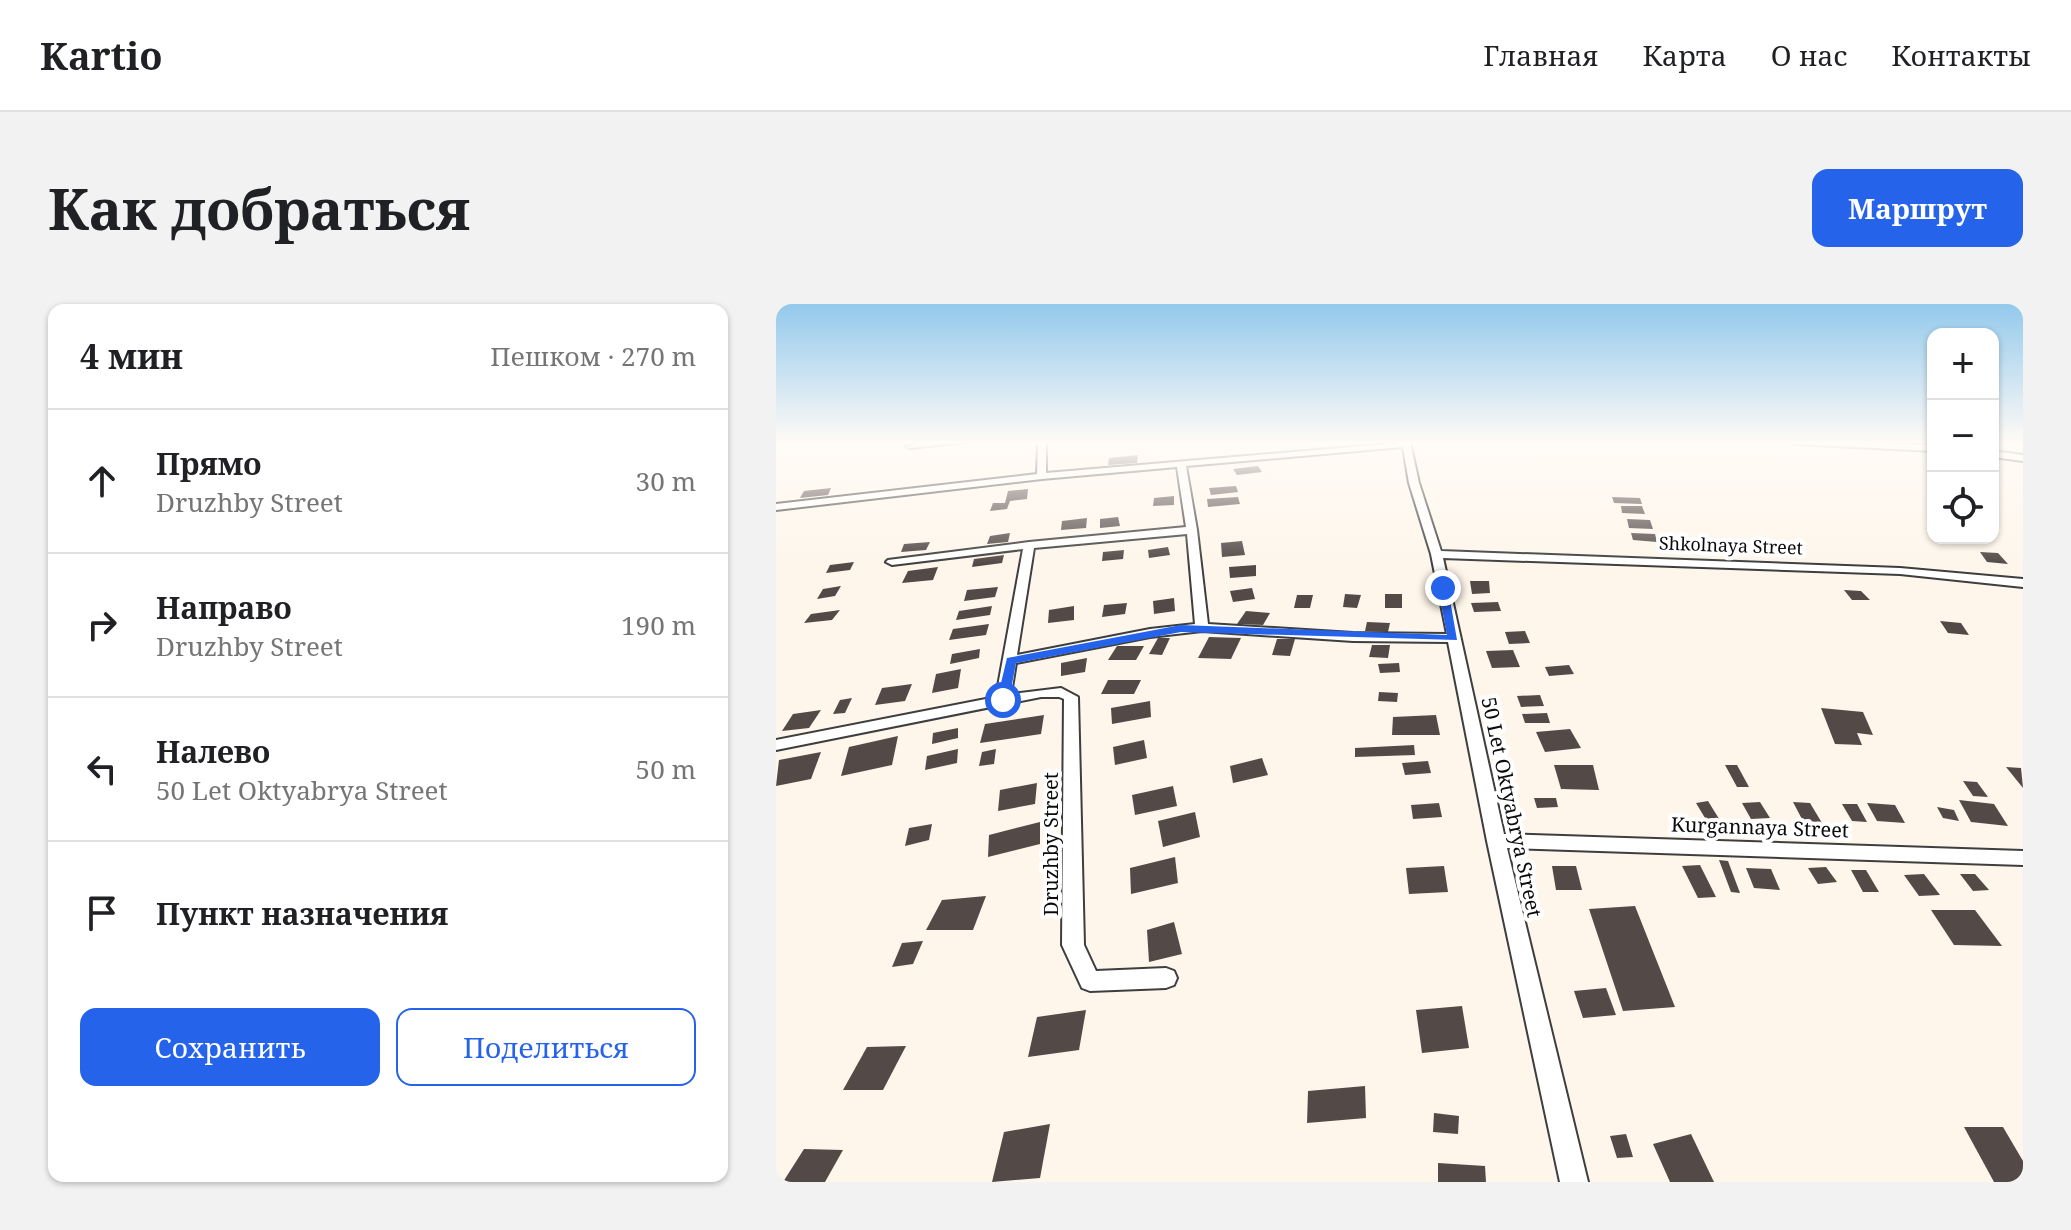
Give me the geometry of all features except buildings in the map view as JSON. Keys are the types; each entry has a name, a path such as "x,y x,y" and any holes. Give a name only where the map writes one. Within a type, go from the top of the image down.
{"street":[{"path":"776,507 982,483"},
{"path":"1184,483 1202,627"},
{"name":"50 Let Oktyabrya Street","path":"1414,483 1437,554 1496,841 1574,1182"},
{"path":"892,562 1192,530"},
{"path":"1003,700 1029,545"},
{"name":"Shkolnaya Street","path":"1437,554 1900,571 2023,583"},
{"path":"1011,660 1150,633 1202,627 1353,637 1453,638"},
{"name":"Druzhby Street","path":"776,745 1003,700 1061,692 1071,697 1073,945 1090,981 1166,978"},
{"name":"Kurgannaya Street","path":"1496,841 2023,858"}],"route":[{"path":"1003,700 1011,660 1150,633 1202,627 1353,637 1453,638 1443,588"}]}
